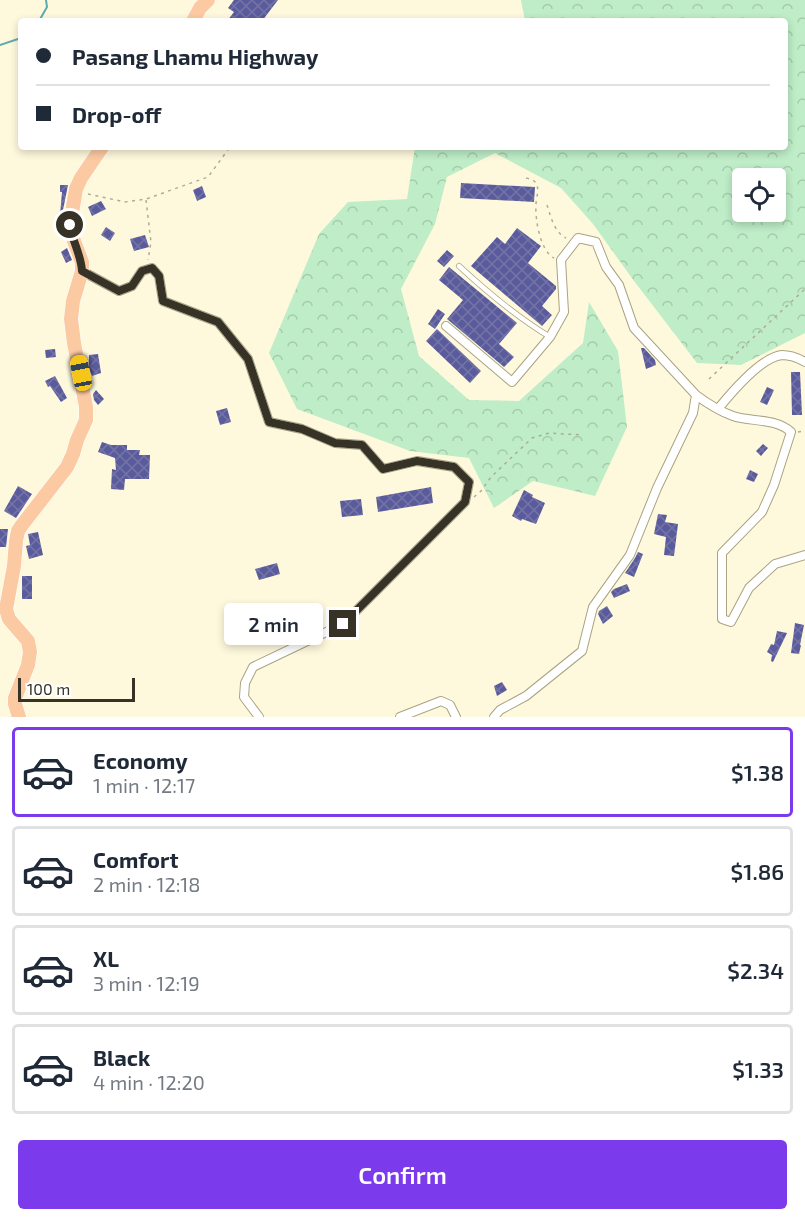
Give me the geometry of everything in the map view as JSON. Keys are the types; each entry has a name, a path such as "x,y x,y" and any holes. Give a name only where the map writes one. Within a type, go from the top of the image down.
{"main road":[{"path":"195,18 208,0"},
{"path":"19,717 15,698 28,665 30,652 28,641 13,624 7,613 15,542 22,525 67,466 86,420 86,407 71,319 82,262 70,225 76,189 100,150"}],"street":[{"path":"446,326 512,382 550,337 564,312 561,260 578,238 596,242 606,267 619,285 634,328 696,395 718,409 735,416 771,422 791,432 774,485 762,512 722,554 722,619 731,622 749,588 774,564 805,555"},
{"path":"82,271 119,291 132,286 142,271 152,268 159,276 163,301 218,322 248,359 269,422 302,429 335,443 362,445 383,469 417,461 454,467 469,482 465,502 343,624 253,667 245,683 244,697 259,717"},
{"path":"718,409 734,388 770,359 779,355 805,362"},
{"path":"494,717 500,710 526,696 582,651 593,607 630,555 657,489 693,413 696,395"},
{"path":"400,717 441,701 450,705 456,717"}],"lane":[{"path":"459,266 530,325 550,337"}],"path":[{"path":"76,189 84,193 125,202 146,199 208,177 228,150"},
{"path":"526,178 533,179 537,184 536,222 546,250 549,255 561,260"},
{"path":"146,199 151,242 147,269"},
{"path":"547,205 561,236 568,239 578,238"},
{"path":"709,379 805,289"},
{"path":"474,497 491,477 532,438 549,433 582,435"}],"green space":[{"path":"521,0 805,0 805,333 741,365 697,363 593,224 561,188 495,153 447,177 435,224 401,289 419,356 469,400 519,401 583,343 589,302 618,351 627,427 595,496 533,481 494,508 469,458 410,451 297,409 269,353 319,234 348,202 407,199 415,150 788,150 788,18 524,18"}],"building":[{"path":"234,0 278,0 264,18 229,18 234,12 228,8"},
{"path":"461,183 535,187 534,202 460,198"},
{"path":"60,185 68,185 62,215 60,215 62,192 60,192"},
{"path":"202,186 206,197 197,201 193,190"},
{"path":"101,201 106,209 92,216 88,207"},
{"path":"106,227 115,233 110,241 101,235"},
{"path":"517,228 541,246 528,263 556,286 542,306 552,315 542,326 471,266 497,237 505,244"},
{"path":"145,235 149,247 134,251 130,239"},
{"path":"67,248 72,260 66,263 61,252"},
{"path":"447,250 454,256 444,267 437,261"},
{"path":"449,267 517,323 499,344 514,357 504,367 447,319 463,300 439,280"},
{"path":"438,309 445,314 435,329 428,324"},
{"path":"437,329 481,371 470,383 426,341"},
{"path":"641,348 644,348 655,360 656,365 646,369"},
{"path":"55,349 56,357 46,358 45,350"},
{"path":"98,354 101,373 92,376 89,368 89,355"},
{"path":"791,372 800,372 802,415 792,415"},
{"path":"55,376 67,398 61,402 45,381"},
{"path":"767,387 774,390 767,405 760,402"},
{"path":"96,390 104,399 98,405 93,394"},
{"path":"227,408 231,422 220,425 216,411"},
{"path":"102,442 111,445 127,445 127,450 140,450 139,455 150,455 149,479 125,479 124,490 111,489 112,469 116,470 115,458 98,452"},
{"path":"763,444 768,448 761,456 756,451"},
{"path":"750,470 758,474 754,482 746,479"},
{"path":"18,486 32,494 16,518 4,511"},
{"path":"431,487 433,503 378,512 376,497"},
{"path":"524,490 545,503 536,524 522,519 521,521 512,516"},
{"path":"361,499 363,515 342,517 340,501"},
{"path":"658,514 667,515 665,522 678,524 674,556 664,555 666,537 654,534"},
{"path":"0,529 8,529 6,547 0,547"},
{"path":"38,532 43,555 29,559 26,546 30,545 28,534"},
{"path":"638,552 643,554 634,577 625,573"},
{"path":"277,563 280,574 259,580 255,569"},
{"path":"22,576 32,576 32,599 22,599"},
{"path":"627,584 630,591 614,598 611,592"},
{"path":"607,606 613,616 603,624 598,614"},
{"path":"795,623 804,625 799,654 791,653"},
{"path":"777,631 787,633 773,662 771,661 772,655 767,652 771,644 774,645"},
{"path":"502,682 507,690 497,696 494,686"}],"waterway":[{"path":"41,18 47,7 46,0"},
{"path":"0,45 18,39"}],"route":[{"path":"70,225 82,262 82,271 119,291 132,286 142,271 152,268 159,276 163,301 218,322 248,359 269,422 302,429 335,443 362,445 383,469 417,461 454,467 469,482 465,502 343,624"}]}
